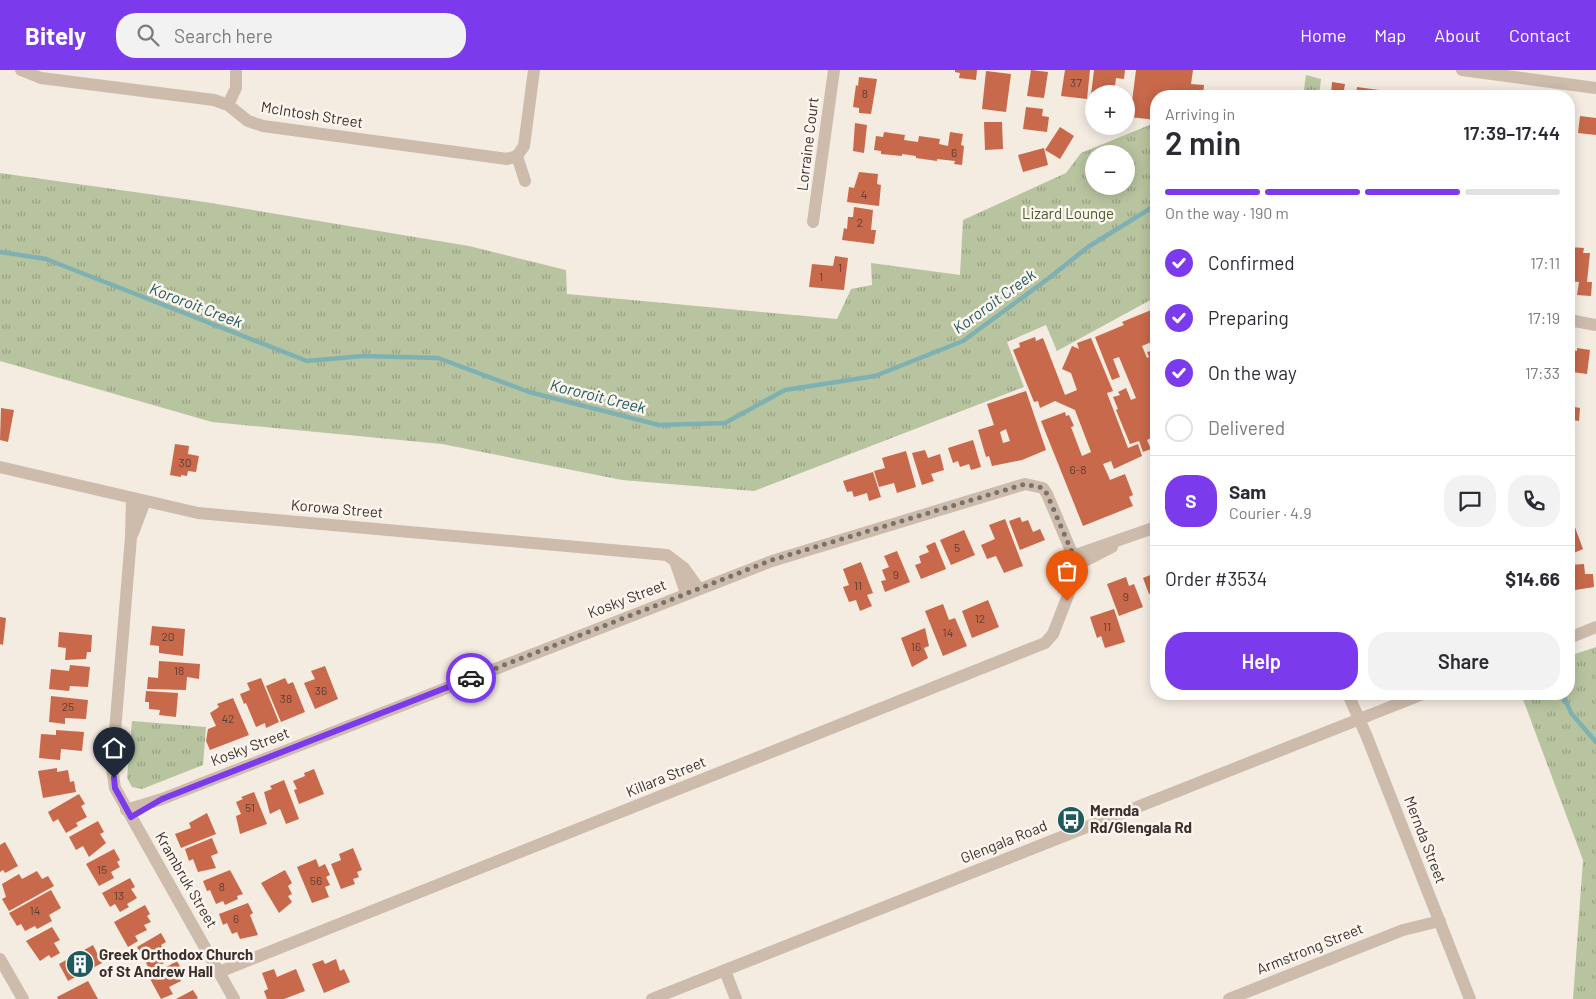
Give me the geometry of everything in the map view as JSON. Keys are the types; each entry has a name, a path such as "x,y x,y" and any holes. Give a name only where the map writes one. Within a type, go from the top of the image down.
{"street":[{"path":"21,70 41,78 225,103 236,71"},
{"path":"525,181 517,156 524,146 534,70"},
{"name":"Lorraine Court","path":"813,222 834,70"},
{"path":"1462,70 1596,88"},
{"name":"McIntosh Street","path":"225,103 248,121 263,126 507,159 517,156"},
{"path":"1575,321 1596,325"},
{"name":"Korowa Street","path":"0,467 198,513 659,554 674,559"},
{"name":"Kosky Street","path":"129,813 772,560 1025,484 1043,488 1047,494 1075,560"},
{"name":"Krambruk Street","path":"132,498 131,537 112,768 115,788 234,999"},
{"name":"Krambruk Street","path":"131,537 145,501"},
{"path":"1075,560 1150,530"},
{"path":"674,559 699,588"},
{"path":"674,559 686,594"},
{"name":"Killara Street","path":"219,972 1036,648 1053,634 1075,582 1075,560"},
{"path":"1575,636 1596,627"},
{"name":"Mernda Street","path":"1350,700 1470,999"},
{"name":"Glengala Road","path":"652,999 1407,700"},
{"name":"Armstrong Street","path":"1229,999 1438,916"},
{"path":"0,959 23,999"},
{"path":"725,971 736,999"}],"green space":[{"path":"1306,75 1321,79 1320,90 1304,90"},
{"name":"Lizard Lounge","path":"1150,125 1150,300 1057,351 1046,325 1007,342 1024,387 754,491 622,480 442,444 212,422 0,361 0,173 205,202 469,246 566,270 567,294 837,319 851,289 872,285 871,263 960,275 963,220 1066,173 1081,153 1085,151 1085,195 1135,195 1135,145 1101,145 1125,135 1135,135 1135,131"},
{"path":"1596,647 1596,999 1573,999 1583,860 1523,700 1575,700 1575,654"},
{"path":"132,721 206,727 203,765 142,789 132,787 127,778"}],"building":[{"path":"955,70 977,70 976,80 959,78 960,73 955,72"},
{"path":"1031,70 1048,72 1044,98 1027,96"},
{"path":"1065,70 1090,70 1088,85 1085,85 1085,99 1061,96"},
{"path":"1094,70 1125,70 1124,79 1116,78 1115,85 1092,85"},
{"path":"1136,70 1193,70 1191,84 1204,85 1204,90 1150,90 1150,119 1135,118 1134,85"},
{"path":"986,71 1011,74 1006,112 982,109"},
{"path":"859,77 877,79 871,114 859,113 859,108 853,107"},
{"path":"1332,82 1345,84 1344,90 1331,90"},
{"path":"1357,87 1379,90 1357,90"},
{"path":"1026,107 1043,109 1042,116 1049,117 1047,132 1023,129"},
{"path":"1580,116 1596,118 1596,135 1578,133"},
{"path":"984,122 1002,122 1003,149 985,150"},
{"path":"855,123 867,125 864,153 853,151"},
{"path":"1060,127 1074,136 1060,159 1045,150"},
{"path":"884,132 905,135 904,140 918,142 919,136 940,139 939,144 948,146 950,132 963,134 961,145 964,146 962,165 954,164 955,161 937,159 937,161 902,154 902,156 881,154 881,151 874,150 876,136 883,137"},
{"path":"1044,148 1048,165 1023,172 1018,155"},
{"path":"859,172 878,174 877,184 881,185 879,206 847,202 849,187 854,188"},
{"path":"854,207 873,210 871,230 876,230 874,244 842,240 844,228 847,229 848,217 853,217"},
{"path":"1575,247 1584,248 1583,253 1590,253 1587,282 1592,282 1591,296 1577,295 1579,282 1575,282"},
{"path":"835,256 848,258 844,290 809,287 812,264 833,266"},
{"path":"1150,310 1150,343 1142,346 1147,358 1149,357 1147,352 1150,351 1150,438 1147,440 1150,449 1143,452 1139,441 1130,444 1116,410 1118,409 1113,397 1120,395 1118,392 1126,388 1131,400 1136,398 1119,357 1113,359 1120,377 1112,380 1095,337 1124,325 1122,322"},
{"path":"1035,337 1036,341 1043,338 1065,395 1077,390 1071,373 1062,369 1072,346 1079,349 1077,343 1091,338 1113,391 1107,393 1128,448 1138,444 1142,456 1114,469 1111,461 1103,464 1110,480 1125,474 1133,495 1129,497 1133,506 1083,526 1041,421 1065,412 1066,416 1069,415 1074,426 1071,427 1082,456 1091,452 1075,410 1055,401 1040,408 1038,401 1034,402 1013,350 1020,347 1019,343"},
{"path":"1577,348 1590,350 1587,374 1575,372 1575,350 1577,351"},
{"path":"1026,391 1046,450 1022,460 992,466 989,456 986,457 978,430 994,425 987,404","holes":["1006,429 1010,441 1003,443 1000,432"]},
{"path":"1575,407 1580,408 1579,421 1575,420"},
{"path":"1,408 14,410 8,442 0,440"},
{"path":"973,440 981,467 971,470 969,464 960,467 958,461 953,463 948,448"},
{"path":"175,444 189,446 188,454 199,456 196,472 188,471 187,476 181,475 181,477 170,475"},
{"path":"925,450 928,458 940,454 944,470 931,474 934,481 922,485 912,453"},
{"path":"906,451 916,487 897,493 894,483 879,487 874,471 885,468 882,458"},
{"path":"873,472 881,497 869,501 867,493 854,497 852,491 847,492 843,481"},
{"path":"1020,517 1022,522 1028,520 1033,532 1040,529 1045,540 1020,550 1009,521"},
{"path":"1005,519 1023,566 1004,573 996,556 987,559 981,545 995,539 989,525"},
{"path":"1575,527 1583,549 1575,552"},
{"path":"964,530 975,555 951,565 940,540"},
{"path":"935,542 946,569 921,579 915,565 921,563 919,556 929,552 926,546"},
{"path":"897,551 910,582 885,592 881,581 886,580 882,570 889,567 884,556"},
{"path":"861,562 873,593 867,595 872,606 860,611 856,600 849,602 843,587 849,585 843,569"},
{"path":"1584,564 1585,574 1593,574 1594,587 1575,590 1575,565"},
{"path":"1150,575 1149,594 1143,578"},
{"path":"1126,577 1129,586 1134,584 1143,607 1119,616 1107,584"},
{"path":"988,600 999,627 972,638 962,611"},
{"path":"943,604 949,620 955,618 967,646 943,656 925,611"},
{"path":"1114,609 1125,642 1105,648 1101,636 1097,638 1090,617"},
{"path":"0,617 6,618 3,645 0,644"},
{"path":"152,626 185,629 183,656 159,653 159,646 150,645"},
{"path":"925,628 929,646 924,648 928,658 912,667 901,638"},
{"path":"59,632 92,635 91,652 87,652 86,659 65,660 66,648 58,647"},
{"path":"159,661 200,664 199,679 187,677 186,690 147,689 148,677 158,678"},
{"path":"70,665 90,667 88,687 70,686 69,691 49,689 51,669 69,671"},
{"path":"325,666 338,699 315,709 304,683 315,679 311,671"},
{"path":"261,678 279,722 266,728 265,723 256,727 240,694 250,690 247,683"},
{"path":"285,678 288,684 293,682 305,712 281,722 266,686"},
{"path":"146,691 178,693 176,717 159,715 160,710 149,709 149,702 145,702"},
{"path":"51,696 88,700 86,719 65,718 65,724 49,722"},
{"path":"233,698 249,735 210,750 206,741 208,729 216,726 210,713 219,707 217,704"},
{"path":"56,730 84,732 82,751 61,749 60,760 39,758 41,734 56,735"},
{"path":"57,768 57,772 68,770 70,782 74,781 76,792 43,798 38,771"},
{"path":"314,769 324,794 299,804 294,790 297,789 293,781 305,776 304,773"},
{"path":"284,780 299,819 286,824 280,809 270,814 264,792 272,789 270,786"},
{"path":"254,792 267,824 240,834 236,816 241,814 236,802 243,799 241,797"},
{"path":"79,794 85,804 81,806 87,817 76,823 78,826 66,833 58,819 53,822 48,812"},
{"path":"207,813 216,834 181,848 175,834 191,828 189,823"},
{"path":"98,821 104,832 100,834 106,843 89,857 83,846 76,850 69,837"},
{"path":"212,838 218,853 211,856 216,868 198,872 193,859 189,861 185,849"},
{"path":"5,842 18,866 5,873 3,870 0,872 0,845"},
{"path":"353,848 362,870 357,872 359,877 353,879 355,884 341,889 331,864 341,860 339,854"},
{"path":"114,849 120,860 117,862 120,867 111,872 114,878 99,886 86,864"},
{"path":"316,859 319,867 325,864 330,875 326,877 330,885 325,887 329,897 312,903 297,867"},
{"path":"230,870 243,894 237,896 238,899 225,905 223,901 216,904 210,890 207,891 203,881"},
{"path":"285,870 292,883 288,886 292,894 288,896 292,902 279,913 261,883"},
{"path":"37,871 42,879 48,876 54,886 9,911 2,899 6,897 2,884 19,874 22,879"},
{"path":"130,878 135,887 131,889 137,898 127,904 129,907 120,912 115,904 110,907 102,893"},
{"path":"51,890 61,908 49,915 52,921 37,929 35,926 25,931 21,924 17,926 9,913"},
{"path":"248,903 253,913 250,915 258,935 240,939 237,932 232,934 227,923 223,925 219,914"},
{"path":"145,905 150,914 147,916 151,922 144,925 147,930 135,936 138,941 128,947 114,922"},
{"path":"52,927 60,940 54,943 60,953 51,958 49,955 40,961 26,941"},
{"path":"161,933 166,942 161,945 167,954 161,957 164,963 150,970 137,947"},
{"name":"Greek Orthodox Church of St Andrew Hall","path":"93,945 102,963 68,981 59,964"},
{"path":"336,959 340,971 344,969 350,982 324,993 312,964 323,960 325,964"},
{"path":"177,961 183,972 178,975 181,981 169,987 173,994 161,999 149,977"},
{"path":"274,969 277,977 296,969 305,991 284,999 267,999 264,991 268,989 262,973"},
{"path":"88,981 98,999 58,999 57,997"},
{"path":"193,990 198,998 176,999"}],"waterway":[{"name":"Kororoit Creek","path":"0,252 46,259 307,361 363,356 438,358 529,392 659,425 725,423 785,390 875,376 963,341 1088,247 1150,209"},
{"name":"Kororoit Creek","path":"1566,700 1571,713 1596,742"}],"way so far":[{"path":"471,678 772,560 1025,484 1043,488 1047,494 1077,564 1075,582 1067,601"}],"place":[{"name":"Mernda Rd/Glengala Rd","path":"1071,820"},
{"name":"Greek Orthodox Church of St Andrew Hall","path":"80,964"}],"route":[{"path":"114,778 115,788 131,817 162,799 471,678"}]}
